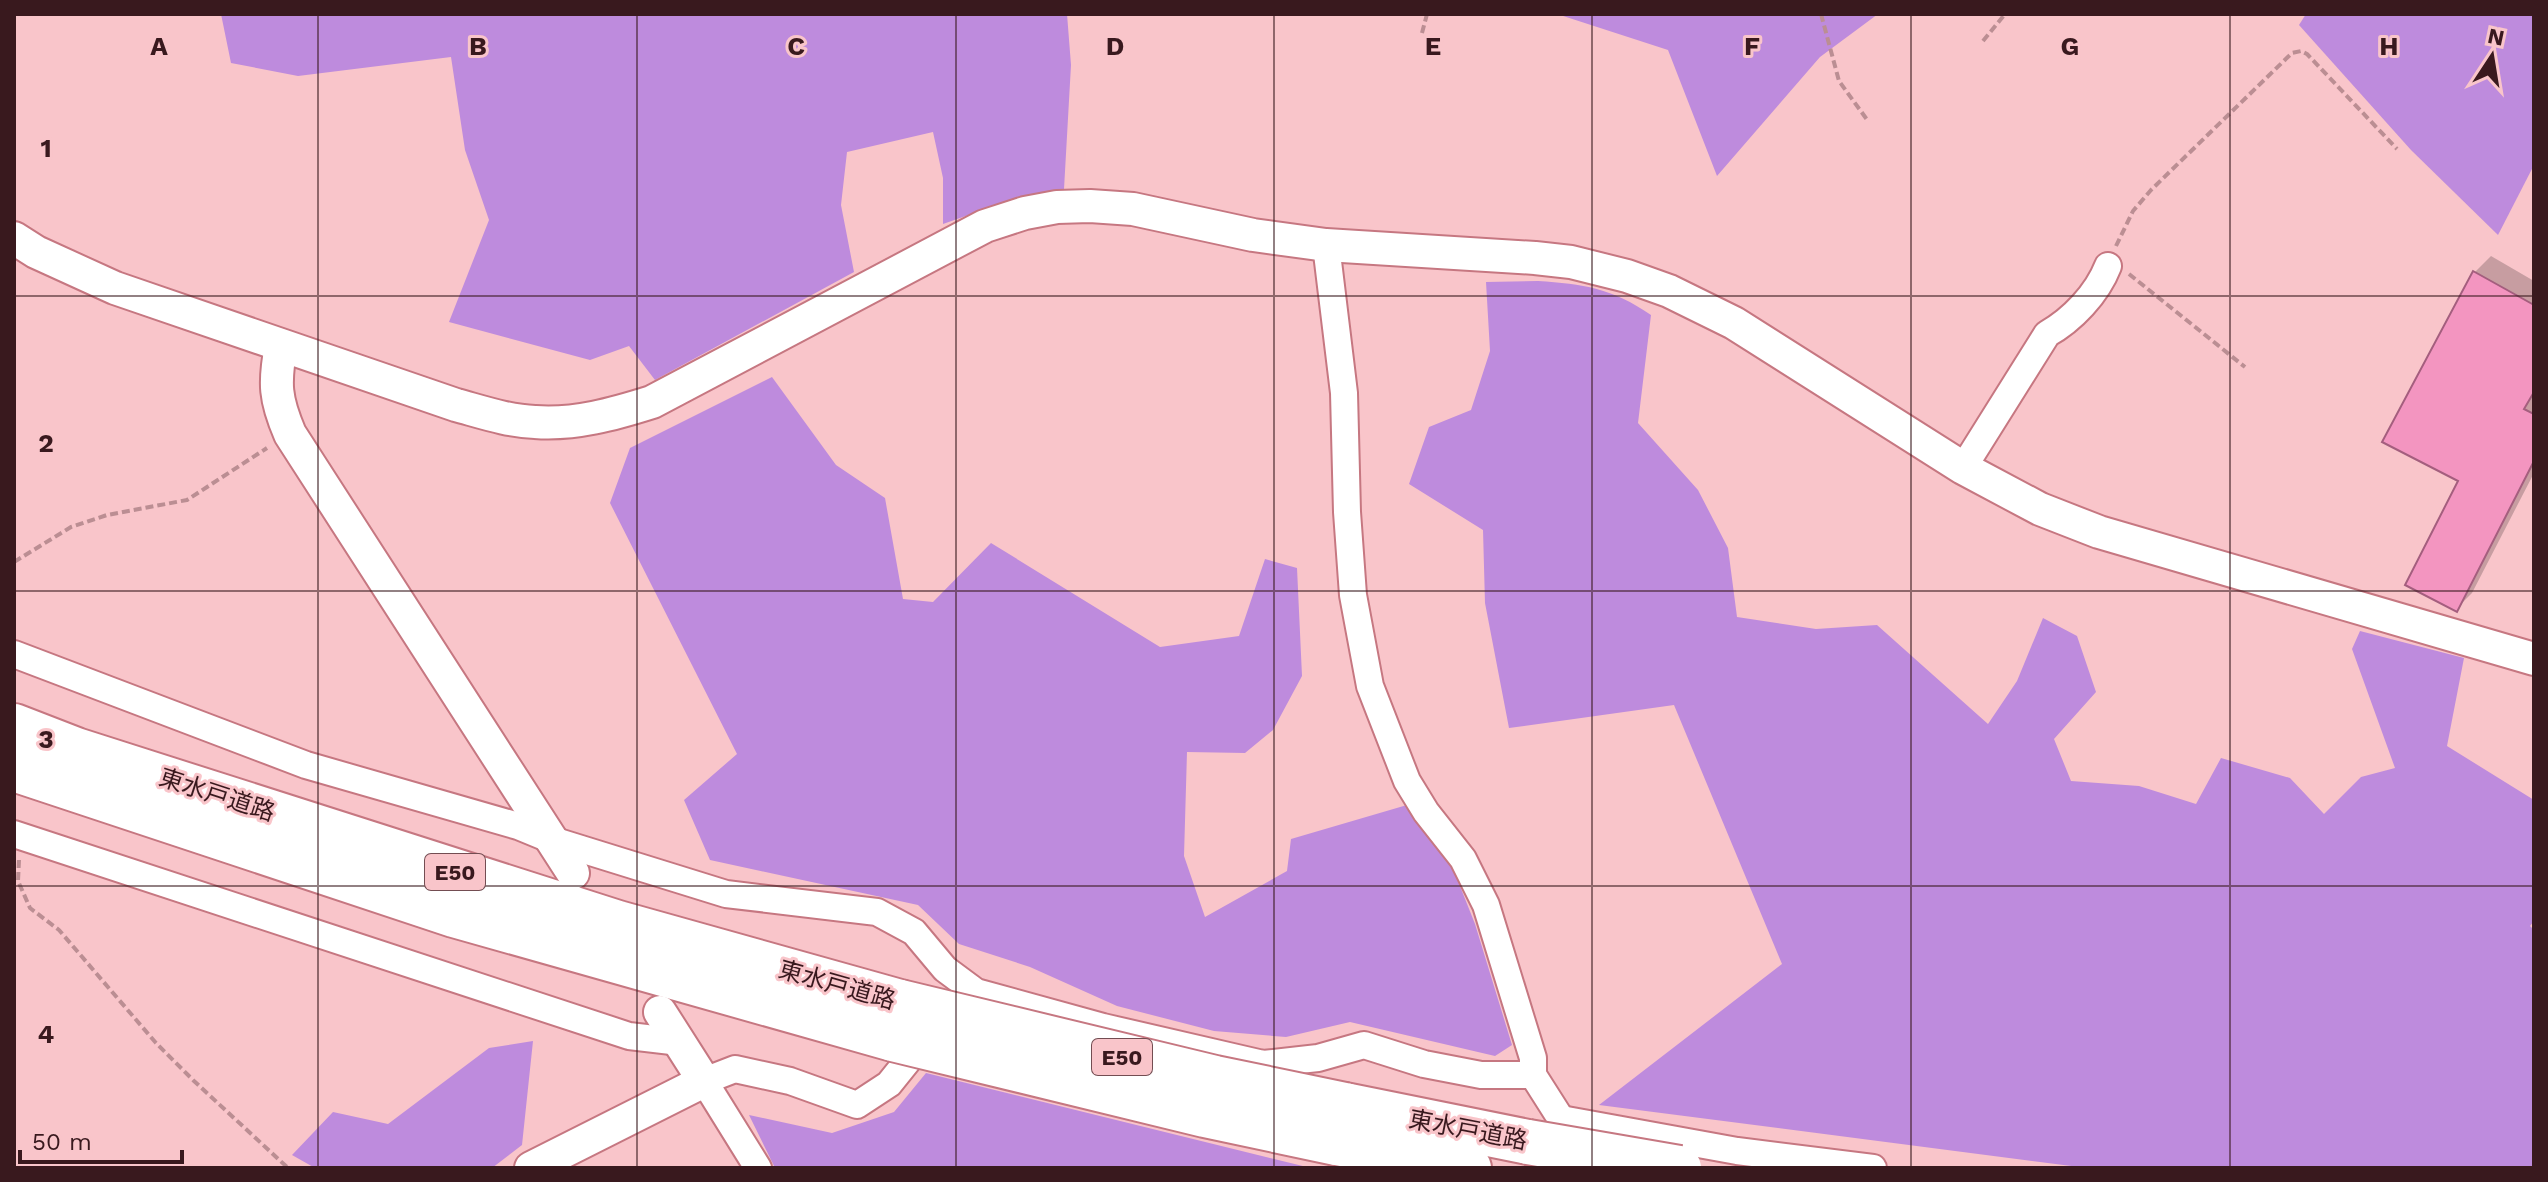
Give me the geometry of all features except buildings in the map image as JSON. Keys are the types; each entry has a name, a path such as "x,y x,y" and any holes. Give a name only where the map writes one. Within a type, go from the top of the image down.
{"highway":[{"name":"東水戸道路","path":"14,726 76,750 618,923 896,1021 1176,1108 1340,1124 1544,1131 1679,1168"},
{"name":"東水戸道路","path":"14,769 454,915 896,1021"},
{"name":"東水戸道路","path":"1340,1124 1469,1168"}],"street":[{"path":"14,238 36,252 115,288 456,405 500,417 536,422 609,416 652,402 985,226 1057,207 1133,209 1253,235 1326,245 1571,262 1627,276 1669,291 1734,323 1963,468 2040,509 2099,532 2534,659"},
{"path":"1326,245 1344,393 1353,595 1370,686 1407,781 1426,812 1463,859 1486,905 1533,1058 1533,1075 1544,1131 1583,1168"},
{"path":"1963,468 2047,334 2067,323 2103,279 2108,266"},
{"path":"281,346 276,374 278,405 290,434 573,873"},
{"path":"14,654 306,765 518,826 552,840 726,894 877,912 914,932 945,969 976,992 1103,1027 1263,1064 1318,1058 1364,1045 1424,1064 1481,1075 1533,1075"},
{"path":"19,836 629,1036 680,1042"},
{"path":"531,1168 704,1081 735,1069 790,1081 857,1105 889,1084 932,1030 945,969"},
{"path":"660,1012 758,1168"},
{"path":"1544,1131 1873,1168"}],"path":[{"path":"1422,33 1427,14"},
{"path":"1821,14 1839,81 1868,121"},
{"path":"1983,41 2005,14"},
{"path":"2245,367 2132,276 2108,266 2133,211 2292,53 2301,51 2307,54 2397,149"},
{"path":"14,562 71,527 107,515 187,500 290,434"},
{"path":"19,836 18,881 30,908 59,930 156,1043 288,1168"}],"shaded area":[{"path":"221,14 1067,14 1071,65 1064,189 997,205 943,224 943,178 933,132 847,152 841,205 854,272 655,380 629,346 590,360 449,322 489,220 465,150 451,57 298,76 231,63"},
{"path":"1557,14 1878,14 1820,57 1717,176 1668,50"},
{"path":"2306,14 2534,14 2534,165 2498,235 2411,150 2299,25"},
{"path":"1538,281 1597,289 1651,315 1638,423 1698,490 1728,548 1737,617 1816,629 1877,625 1988,724 2017,681 2043,618 2077,636 2096,692 2054,739 2071,781 2139,786 2196,804 2221,758 2290,778 2324,814 2361,777 2395,768 2352,649 2360,631 2464,658 2447,746 2534,800 2534,921 2530,926 2534,930 2534,1168 2087,1168 1599,1105 1782,964 1674,705 1509,728 1485,603 1483,530 1409,484 1429,427 1471,410 1490,351 1486,282"},
{"path":"772,377 836,465 885,498 903,599 933,602 991,543 1160,647 1239,636 1265,559 1297,568 1302,676 1273,730 1245,753 1187,752 1184,856 1205,917 1287,871 1291,839 1407,805 1454,871 1475,924 1512,1045 1495,1056 1350,1022 1286,1037 1214,1031 1117,1006 1030,967 959,944 918,905 710,860 684,800 737,754 610,503 630,448"},
{"path":"533,1041 522,1145 492,1168 315,1168 292,1155 333,1112 388,1124 489,1048"},
{"path":"926,1073 1311,1168 775,1168 749,1115 832,1133 894,1112"}]}
